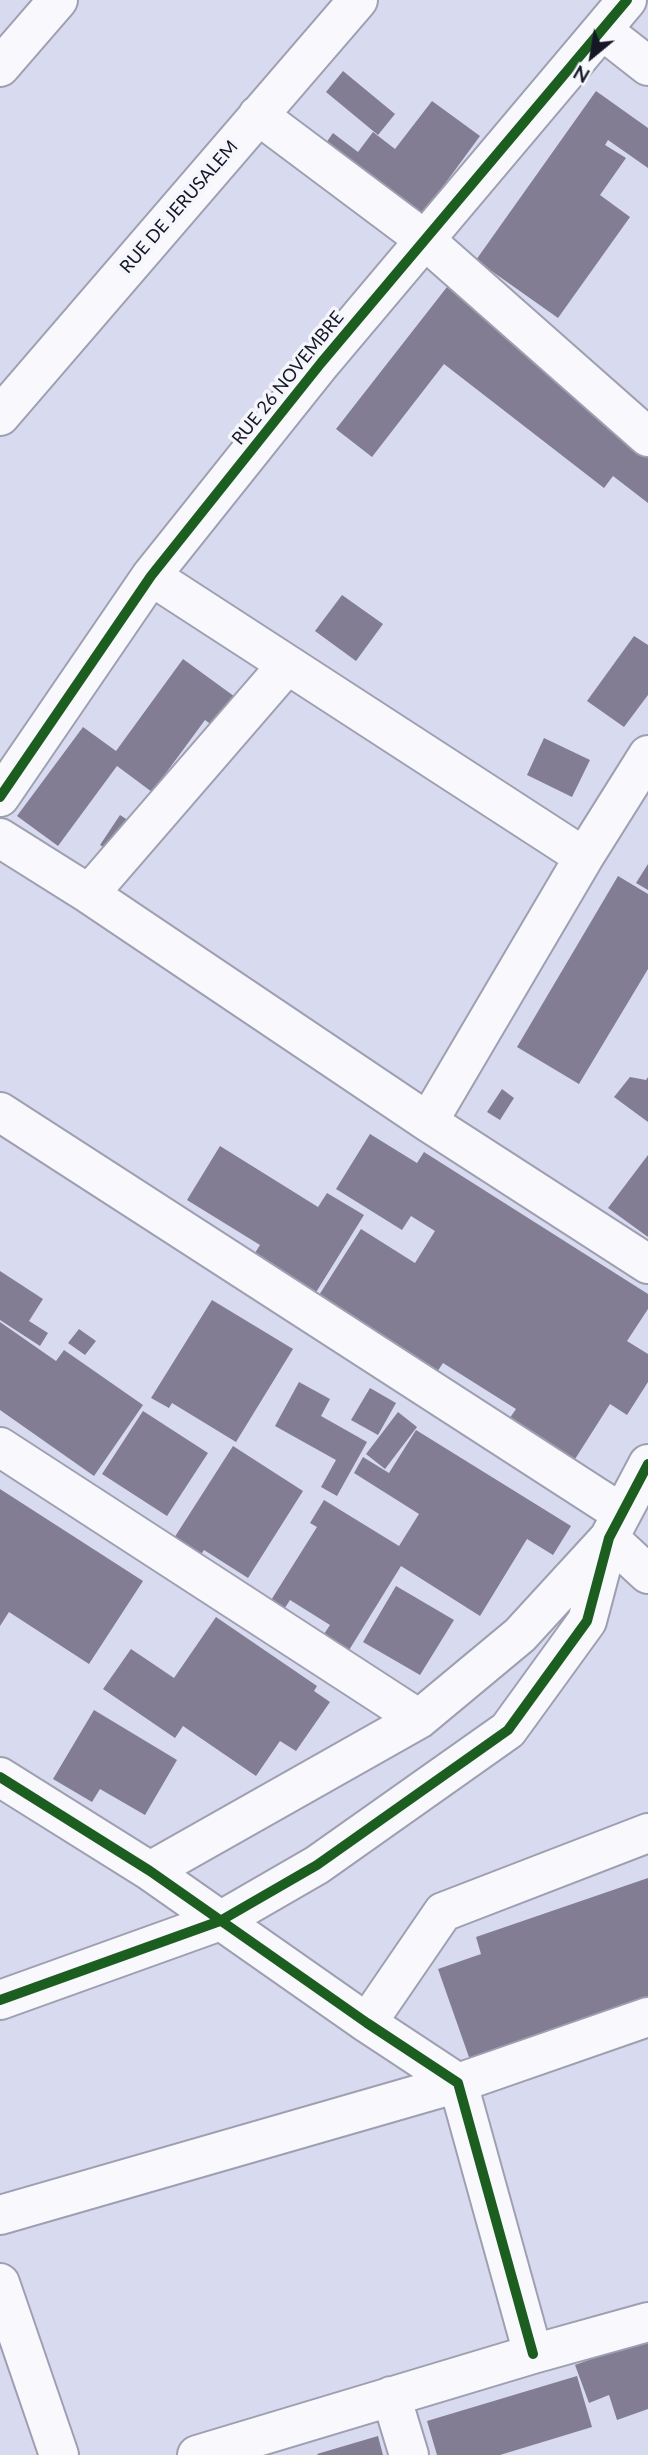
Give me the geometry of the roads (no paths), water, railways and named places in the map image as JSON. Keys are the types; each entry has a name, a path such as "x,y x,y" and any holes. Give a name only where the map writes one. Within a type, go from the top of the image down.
{"street":[{"path":"0,67 58,0"},
{"name":"RUE DE JERUSALEM","path":"0,416 358,0"},
{"name":"RUE 26 NOVEMBRE","path":"0,797 151,576 321,363 627,0"},
{"path":"602,30 648,66"},
{"path":"258,115 425,240 648,437"},
{"path":"151,576 583,857"},
{"path":"89,894 287,664"},
{"path":"428,1122 583,857 648,755"},
{"path":"0,838 89,894 428,1122 648,1264"},
{"path":"0,1112 615,1525 648,1574"},
{"path":"0,1447 419,1719"},
{"path":"0,2000 220,1920 317,1866 508,1730 587,1621 615,1525 648,1464"},
{"path":"150,1871 419,1719 520,1635 615,1525"},
{"path":"0,1777 150,1871 367,2023 458,2083 534,2354"},
{"path":"367,2023 443,1913 648,1833"},
{"path":"0,2215 458,2083 648,2017"},
{"path":"0,2283 59,2455"},
{"path":"197,2455 648,2322"},
{"path":"391,2396 409,2455"}]}
